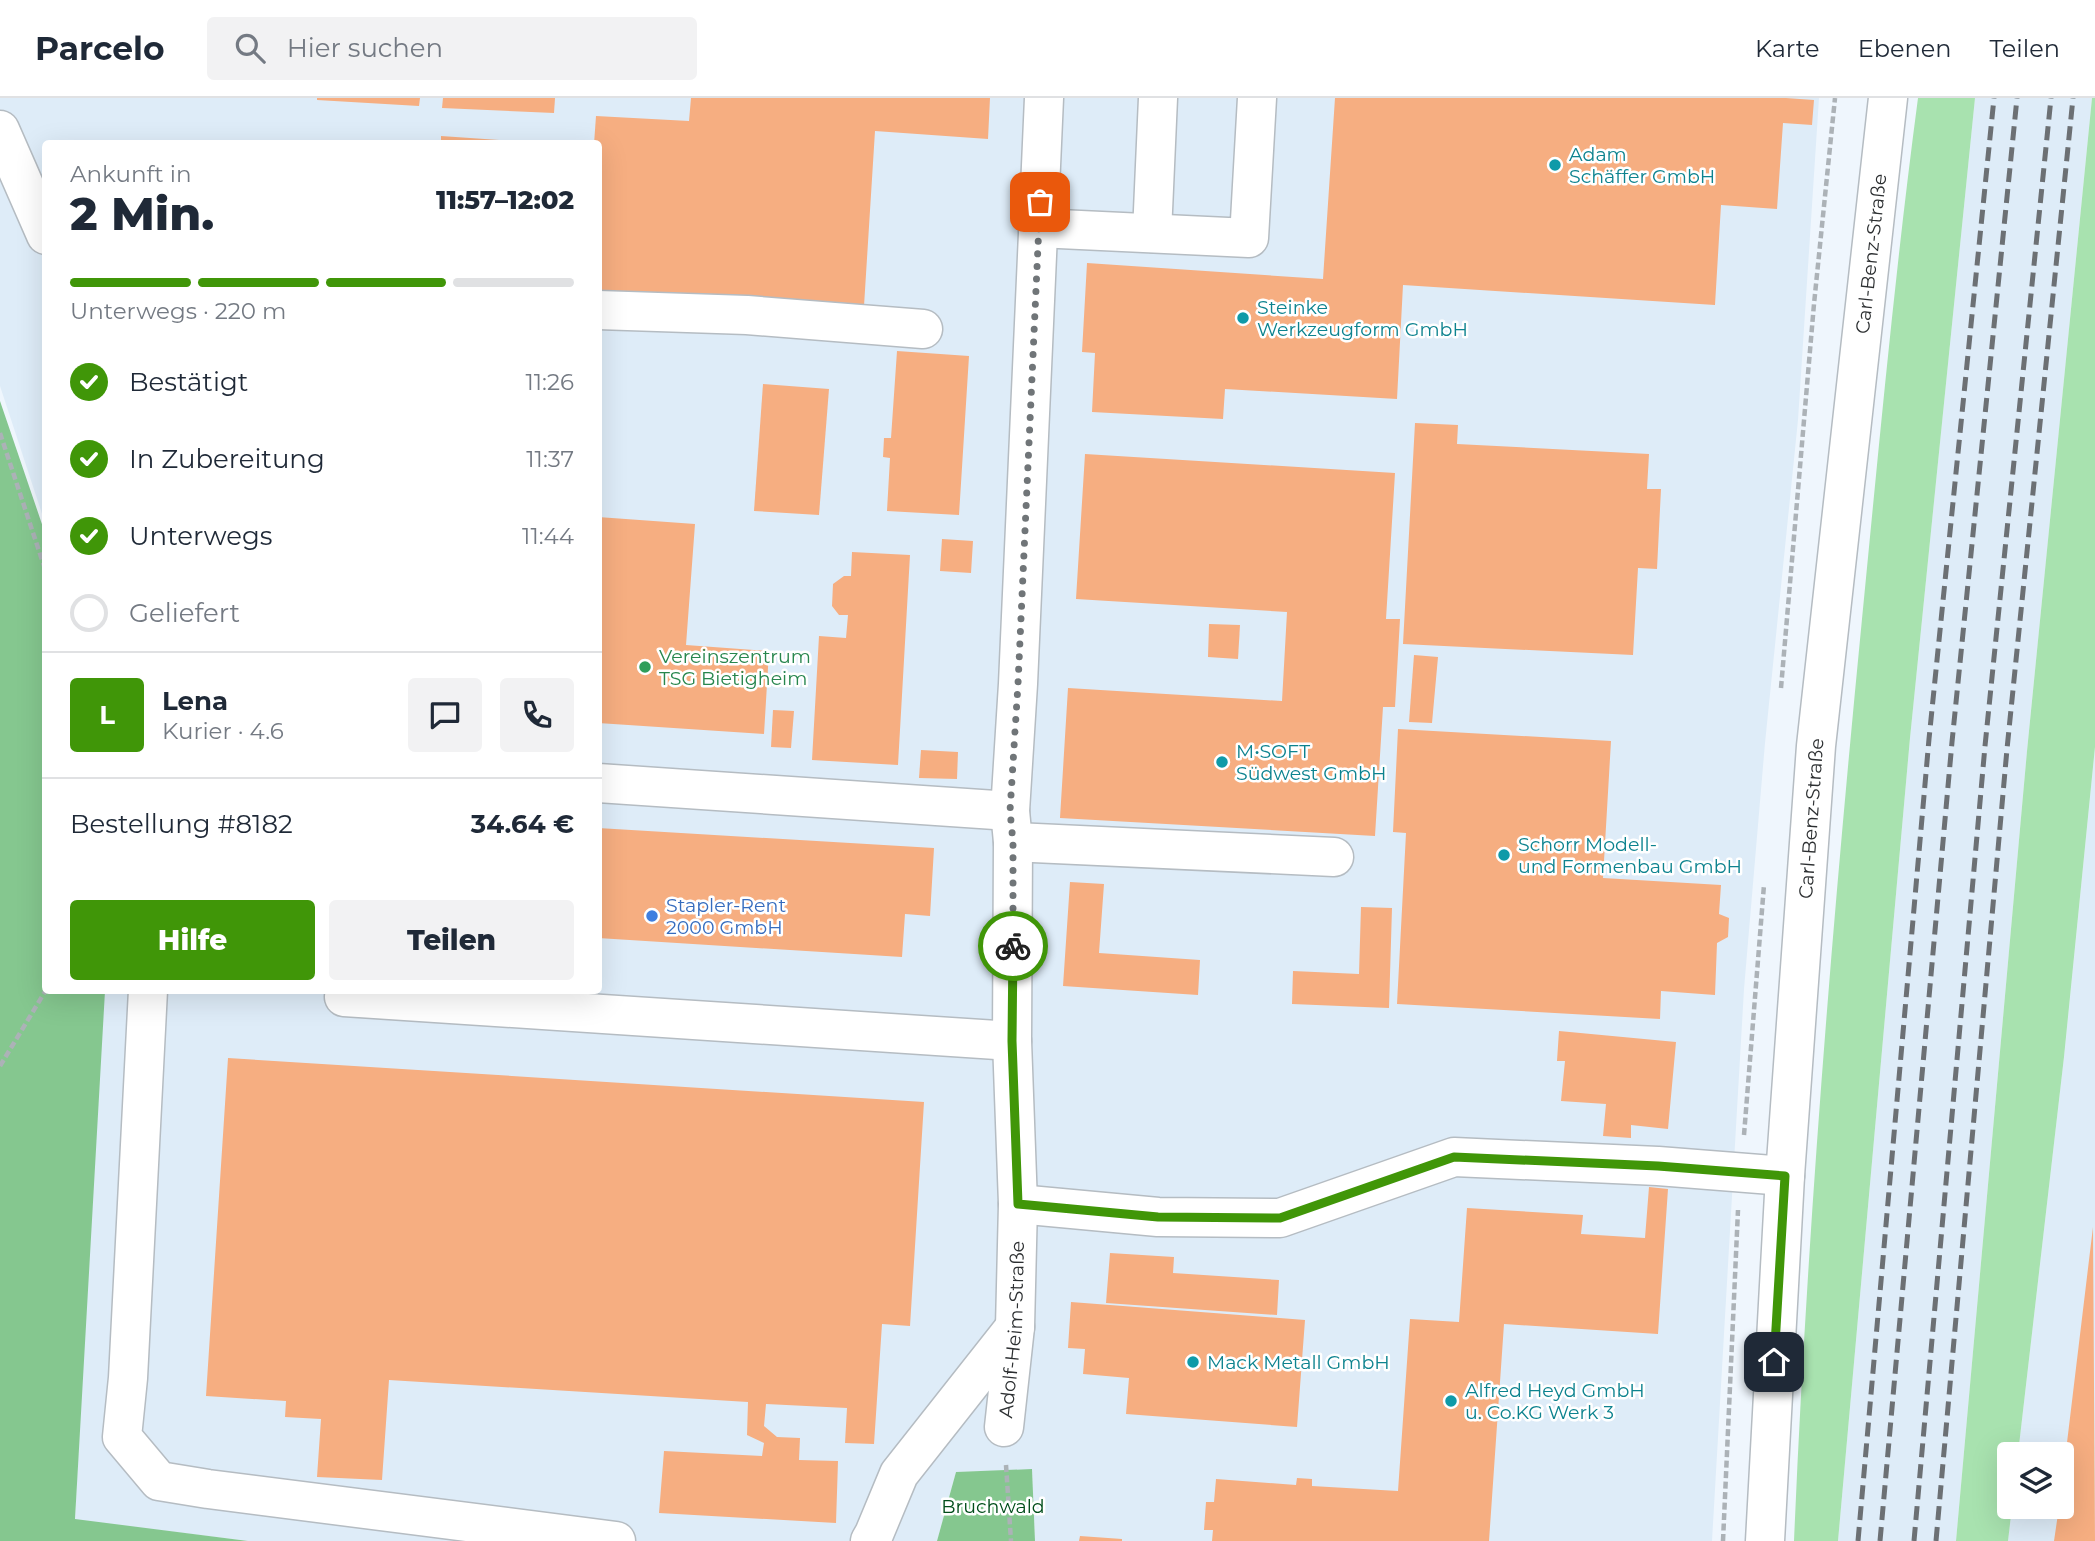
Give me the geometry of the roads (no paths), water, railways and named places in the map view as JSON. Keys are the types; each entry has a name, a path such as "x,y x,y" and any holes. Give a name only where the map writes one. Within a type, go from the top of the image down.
{"street":[{"name":"Adolf-Heim-Straße","path":"1004,1427 1014,1327 1018,1204 1012,1041 1012,827 1044,98"},
{"path":"1152,233 1158,98"},
{"path":"1038,228 1249,239 1257,98"},
{"name":"Carl-Benz-Straße","path":"1765,1541 1785,1176 1816,746 1888,98"},
{"path":"0,130 42,226"},
{"path":"602,310 747,315 923,329"},
{"path":"602,783 1012,827 1334,857"},
{"path":"148,994 128,1378 122,1437 159,1481 616,1541"},
{"path":"344,994 344,997 1012,1041"},
{"path":"1018,1204 1158,1217 1280,1218 1454,1157 1658,1166 1785,1176"},
{"path":"870,1541 899,1474 1014,1327"}],"railway":[{"path":"1858,1541 1929,739 1994,98"},
{"path":"1880,1541 1952,742 2017,98"},
{"path":"1914,1541 1985,746 2051,98"},
{"path":"1936,1541 2007,749 2073,98"}],"place":[{"name":"Adam Schäffer GmbH","path":"1555,165"},
{"name":"Steinke Werkzeugform GmbH","path":"1243,318"},
{"name":"Vereinszentrum TSG Bietigheim","path":"645,667"},
{"name":"M•SOFT Südwest GmbH","path":"1222,762"},
{"name":"Schorr Modell- und Formenbau GmbH","path":"1504,855"},
{"name":"Stapler-Rent 2000 GmbH","path":"652,916"},
{"name":"Mack Metall GmbH","path":"1193,1362"},
{"name":"Alfred Heyd GmbH u. Co.KG Werk 3","path":"1451,1401"}],"park label":[{"name":"Bruchwald","path":"993,1506"}]}
